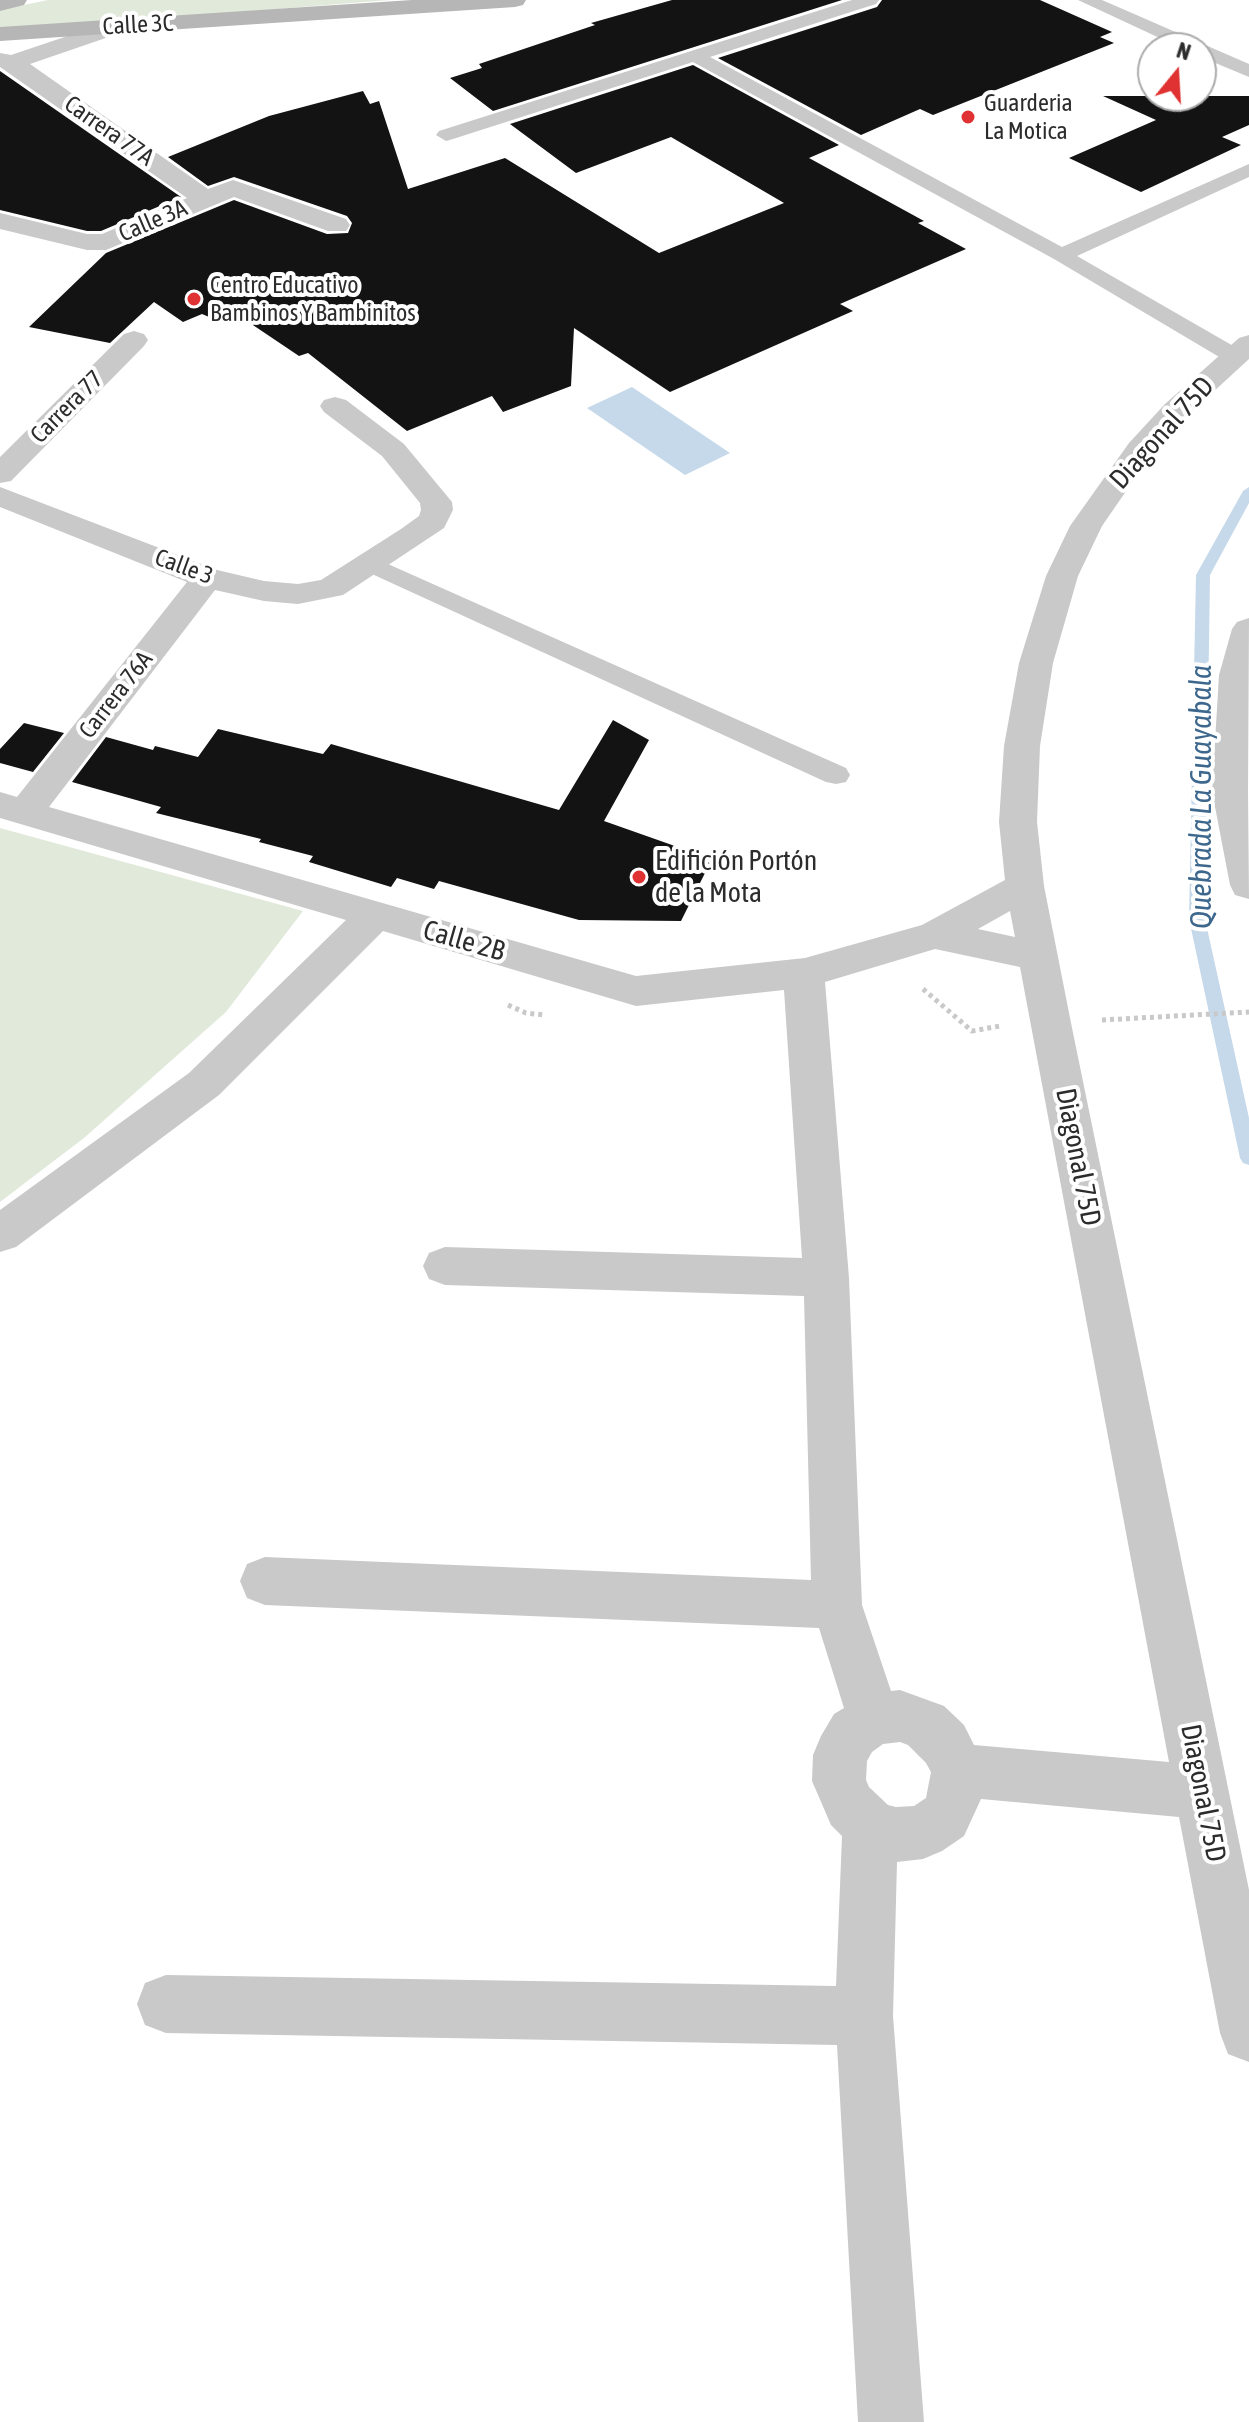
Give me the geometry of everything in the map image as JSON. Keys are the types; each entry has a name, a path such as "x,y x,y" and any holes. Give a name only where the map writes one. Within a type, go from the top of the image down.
{"main road":[{"path":"0,4 16,0"},
{"name":"Calle 3C","path":"0,34 515,0"}],"street":[{"name":"Carrera 77A","path":"6,61 118,26"},
{"name":"Carrera 77A","path":"6,61 205,199"},
{"name":"Calle 3A","path":"0,221 87,242 106,242 233,188 337,225"},
{"name":"Carrera 77","path":"0,474 134,340"},
{"name":"Diagonal 75D","path":"1244,354 1140,449 1086,526 1062,576 1036,663 1022,746 1018,822 1025,886 1249,2033"},
{"name":"Calle 3","path":"0,496 207,578 264,591 298,594 331,588 433,521 436,502 393,450 335,406"},
{"name":"Carrera 76A","path":"12,808 207,578"},
{"path":"1249,629 1236,675 1230,791 1249,885"},
{"name":"Calle 2B","path":"12,808 636,991 805,973 935,935 1025,886"},
{"path":"0,1234 204,1084 375,915"},
{"name":"Calle 2B","path":"935,935 1039,956"},
{"path":"805,973 804,1003 809,1020 826,1278 837,1605 874,1719"},
{"path":"445,1266 826,1278"},
{"path":"265,1581 837,1605"},
{"path":"900,1716 925,1725 945,1744 958,1770 956,1795 945,1817 923,1832 896,1835 870,1825 850,1806 839,1781 840,1755 853,1733 874,1719 900,1716"},
{"path":"958,1770 1080,1783 1204,1791"},
{"path":"870,1825 864,2016 891,2422"},
{"path":"166,2004 864,2016"}],"lane":[{"path":"446,135 870,0"},
{"path":"1087,0 1159,32"},
{"path":"693,55 1244,354"},
{"path":"1217,57 1249,71"},
{"path":"1061,255 1249,170"},
{"path":"370,564 836,775"}],"path":[{"path":"1098,1020 1249,1012"}],"green space":[{"path":"48,0 390,0 0,31 0,10"},
{"path":"0,828 303,911 226,1012 84,1138 0,1202"}],"water":[{"path":"632,387 730,453 685,475 587,408"}],"building":[{"path":"672,0 842,0 493,111 450,78 482,68 479,64 595,25 591,23"},
{"path":"882,0 1040,0 1112,32 1100,37 1114,43 933,115 920,109 861,135 718,58 877,7"},
{"path":"693,65 839,145 809,158 924,221 918,223 966,249 840,304 853,311 670,392 574,328 571,386 503,412 492,396 407,431 308,353 299,356 238,315 221,322 202,314 183,322 154,302 110,343 29,327 106,253 234,200 327,234 348,233 352,223 347,216 234,177 208,186 168,157 269,116 363,91 370,104 379,101 408,189 505,158 659,253 784,203 671,137 576,173 510,124"},
{"path":"0,71 181,197 101,231 87,231 0,210"},
{"path":"1103,96 1137,96 1137,111"},
{"path":"1217,96 1249,96 1249,125 1222,137 1241,145 1141,192 1069,158 1156,120 1138,112 1217,112"},
{"path":"613,720 649,740 604,821 672,845 710,863 681,921 579,920 439,881 434,889 397,878 391,887 309,862 313,856 259,842 261,839 156,813 161,807 72,782 106,737 153,750 155,746 198,757 218,729 323,754 331,744 559,810"},
{"path":"24,723 64,733 33,772 0,763 0,749"}],"waterway":[{"name":"Quebrada La Guayabala","path":"1249,491 1203,575 1197,919 1249,1158"}],"place":[{"name":"Guarderia La Motica","path":"968,117"},
{"name":"Centro Educativo Bambinos Y Bambinitos","path":"194,299"},
{"name":"Edifición Portón de la Mota","path":"639,877"}]}
